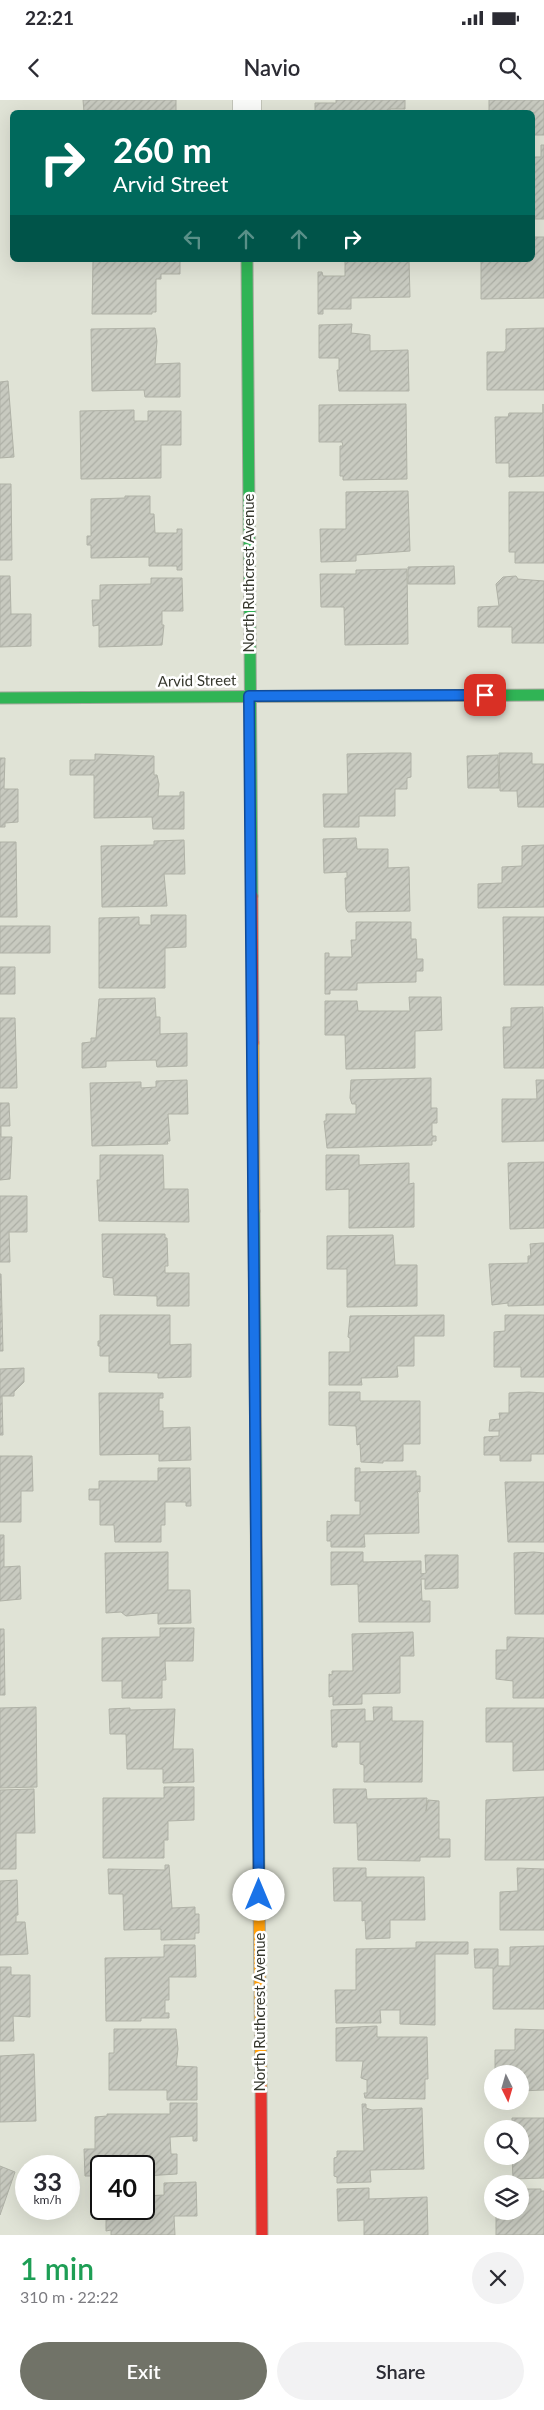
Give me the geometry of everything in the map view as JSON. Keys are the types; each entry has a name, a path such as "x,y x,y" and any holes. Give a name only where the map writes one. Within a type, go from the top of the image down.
{"street":[{"name":"North Ruthcrest Avenue","path":"248,262 249,696 262,2235"},
{"name":"Arvid Street","path":"0,698 544,695"}],"building":[{"path":"83,100 176,100 176,110 84,110"},
{"path":"336,100 405,100 405,109 315,110 315,103 336,103"},
{"path":"489,100 544,100 544,135 535,135 535,110 489,110"},
{"path":"541,145 544,145 544,219 535,219 535,157 541,157"},
{"path":"535,237 544,237 544,298 481,299 481,262 535,262"},
{"path":"93,262 180,262 180,274 161,274 161,279 156,279 156,312 152,312 152,314 92,314"},
{"path":"345,262 409,262 410,297 351,298 351,309 323,309 323,314 318,314 318,272 322,272 323,276 345,276"},
{"path":"352,324 351,333 370,335 370,351 408,350 409,391 339,391 337,370 339,370 339,358 319,358 319,325"},
{"path":"155,328 157,341 155,364 180,363 180,397 145,397 144,390 92,391 91,329"},
{"path":"544,328 544,390 487,390 487,352 504,352 506,349 506,329"},
{"path":"8,381 14,457 0,458 0,382"},
{"path":"406,404 407,479 343,480 343,476 340,476 340,446 343,446 342,442 319,442 319,405"},
{"path":"543,404 544,476 509,477 509,463 496,463 495,417 508,417 509,413 543,413"},
{"path":"134,410 134,421 148,421 148,411 181,411 181,445 161,445 161,478 81,479 80,411"},
{"path":"0,484 11,484 12,560 0,560"},
{"path":"408,491 410,551 356,555 356,561 321,562 320,529 346,529 346,492"},
{"path":"509,492 544,492 544,563 515,563 515,552 509,552"},
{"path":"125,496 150,496 150,514 154,514 155,533 177,533 177,529 182,529 182,570 177,570 177,566 149,566 149,557 91,558 91,545 87,545 87,536 91,536 91,499 125,498"},
{"path":"454,566 455,584 408,584 408,567"},
{"path":"407,569 408,644 345,645 344,607 321,607 320,574 356,574 356,570"},
{"path":"0,576 10,576 11,614 31,614 31,646 0,647"},
{"path":"516,576 518,579 544,581 544,643 512,643 512,627 478,627 478,607 499,606 496,584 503,577"},
{"path":"151,578 182,578 183,611 162,611 162,625 164,625 162,645 99,647 99,625 93,626 92,600 100,600 100,585 151,584"},
{"path":"411,753 411,777 407,778 407,789 395,789 395,816 359,816 359,827 324,827 323,794 348,794 347,754"},
{"path":"499,753 532,753 532,764 544,764 544,807 518,807 517,791 500,791"},
{"path":"95,754 154,756 154,775 157,775 159,784 158,796 180,796 180,792 184,792 184,829 153,829 152,817 94,818 94,775 70,775 70,760 95,760"},
{"path":"498,755 499,788 468,788 467,756"},
{"path":"0,758 5,758 4,789 18,789 18,822 5,823 5,827 0,827"},
{"path":"356,838 357,849 388,849 388,868 409,867 410,911 348,912 346,909 345,878 347,878 347,872 324,873 323,839"},
{"path":"184,840 185,874 164,874 167,906 102,907 101,846 154,845 154,841"},
{"path":"0,842 16,842 17,917 0,917"},
{"path":"544,845 544,907 478,908 478,884 502,883 502,867 522,866 522,846"},
{"path":"151,915 186,915 186,947 165,948 165,988 99,988 99,918 139,917 139,925 151,925"},
{"path":"503,917 544,917 544,985 504,985"},
{"path":"356,922 411,922 411,939 416,939 417,959 423,959 423,971 416,971 416,982 357,983 357,990 330,990 330,994 325,994 325,953 329,953 329,957 352,957 351,940 356,940"},
{"path":"0,926 50,926 50,953 0,953"},
{"path":"0,967 15,967 15,994 0,994"},
{"path":"409,997 441,997 442,1030 415,1031 415,1068 346,1069 345,1035 325,1035 325,1001 357,1001 358,1011 410,1011"},
{"path":"155,998 156,1017 160,1017 160,1034 187,1033 187,1066 157,1067 156,1060 106,1061 106,1067 82,1068 82,1043 91,1042 91,1038 96,1038 99,999"},
{"path":"543,1007 544,1068 504,1068 503,1027 511,1027 511,1008"},
{"path":"0,1018 15,1018 17,1088 0,1088"},
{"path":"431,1078 431,1108 437,1108 437,1123 432,1123 432,1136 436,1136 436,1141 432,1141 432,1145 327,1148 324,1121 326,1121 326,1114 356,1114 356,1104 352,1104 350,1098 351,1080"},
{"path":"187,1080 188,1114 168,1114 170,1141 167,1141 168,1144 92,1146 90,1083 141,1082 141,1088 156,1087 156,1081"},
{"path":"536,1080 544,1080 544,1141 502,1142 502,1099 537,1099"},
{"path":"0,1103 9,1103 10,1126 1,1126 1,1137 12,1137 10,1179 0,1180"},
{"path":"100,1155 163,1155 164,1189 188,1189 189,1222 99,1221 97,1180 100,1180"},
{"path":"326,1155 359,1155 359,1165 409,1163 409,1184 414,1183 414,1227 349,1228 349,1189 326,1190"},
{"path":"544,1162 544,1228 510,1229 508,1163"},
{"path":"0,1196 27,1196 27,1232 9,1232 10,1262 0,1262"},
{"path":"102,1234 165,1234 165,1238 167,1238 168,1266 165,1266 165,1273 189,1273 189,1306 157,1306 157,1296 114,1295 113,1278 103,1277"},
{"path":"393,1235 395,1265 417,1265 417,1306 347,1307 347,1269 327,1269 327,1236"},
{"path":"544,1243 544,1305 508,1306 508,1303 492,1305 489,1264 528,1263 528,1256 531,1256 530,1244"},
{"path":"1,1274 3,1351 0,1351"},
{"path":"100,1315 170,1315 170,1345 191,1344 191,1377 158,1378 158,1373 109,1372 109,1356 100,1356 100,1346 98,1346 98,1341 100,1341"},
{"path":"444,1315 444,1336 414,1336 414,1366 397,1366 398,1377 361,1378 362,1385 329,1385 329,1352 350,1352 350,1338 348,1337 350,1316"},
{"path":"505,1315 544,1315 544,1377 521,1377 521,1367 494,1367 494,1332 505,1331"},
{"path":"24,1368 24,1382 14,1392 14,1396 2,1396 3,1435 0,1435 0,1369"},
{"path":"329,1392 360,1392 360,1401 420,1401 420,1444 403,1444 403,1461 383,1461 383,1463 361,1462 360,1444 357,1445 356,1426 329,1425"},
{"path":"99,1393 163,1393 163,1398 159,1398 159,1411 163,1411 163,1428 190,1427 191,1460 159,1461 159,1454 100,1455"},
{"path":"509,1393 544,1393 544,1454 531,1454 531,1461 500,1461 500,1455 484,1455 484,1437 499,1436 499,1431 489,1431 490,1420 500,1419 499,1413 509,1413"},
{"path":"0,1456 32,1456 33,1491 21,1491 21,1522 0,1522"},
{"path":"158,1468 190,1468 191,1506 186,1506 186,1502 165,1502 165,1525 161,1525 161,1542 115,1542 114,1525 100,1525 100,1500 89,1500 89,1489 99,1489 99,1481 158,1481"},
{"path":"355,1468 360,1468 360,1472 416,1471 416,1476 420,1476 420,1492 416,1491 418,1493 419,1533 364,1534 365,1547 331,1547 331,1541 327,1541 327,1521 331,1522 331,1515 360,1515 360,1501 355,1501"},
{"path":"505,1482 544,1482 544,1542 508,1542"},
{"path":"0,1535 4,1535 4,1567 20,1566 21,1599 0,1601"},
{"path":"168,1552 168,1590 190,1590 191,1623 158,1624 158,1613 126,1616 121,1612 106,1613 105,1553"},
{"path":"331,1552 363,1552 363,1562 421,1561 421,1574 426,1573 425,1555 458,1555 458,1588 425,1589 425,1579 421,1579 422,1601 430,1601 430,1622 359,1622 358,1584 331,1585"},
{"path":"514,1553 544,1553 544,1614 515,1614"},
{"path":"160,1628 194,1628 193,1661 165,1661 166,1680 162,1680 162,1698 122,1698 122,1681 102,1681 102,1638 160,1637"},
{"path":"0,1629 4,1629 5,1695 0,1695"},
{"path":"413,1632 414,1656 400,1656 400,1693 362,1694 362,1704 333,1705 333,1696 329,1697 329,1674 332,1675 332,1671 353,1671 352,1634"},
{"path":"507,1637 544,1638 544,1698 513,1698 513,1681 496,1679 496,1650 507,1650"},
{"path":"36,1707 37,1787 0,1788 0,1708"},
{"path":"373,1707 392,1707 392,1721 423,1721 422,1782 364,1782 364,1765 360,1764 360,1742 337,1742 337,1747 332,1747 331,1710 365,1709 365,1721 374,1721"},
{"path":"130,1708 130,1710 175,1709 173,1749 193,1749 194,1782 163,1783 163,1769 127,1769 126,1734 110,1734 109,1709"},
{"path":"486,1708 544,1708 544,1770 513,1771 513,1742 486,1742"},
{"path":"164,1787 194,1787 194,1820 168,1821 168,1840 164,1840 164,1858 103,1858 103,1798 164,1798"},
{"path":"34,1789 35,1833 16,1833 16,1869 0,1869 0,1790"},
{"path":"333,1789 366,1789 367,1799 427,1798 426,1811 428,1800 439,1801 439,1839 450,1839 450,1857 420,1857 420,1861 358,1860 357,1823 334,1823"},
{"path":"544,1797 544,1860 485,1860 486,1800"},
{"path":"165,1865 169,1865 172,1908 195,1907 195,1914 199,1914 199,1933 195,1933 195,1939 161,1940 161,1929 124,1930 123,1894 109,1894 108,1869 165,1870"},
{"path":"333,1868 366,1868 366,1877 424,1877 425,1920 390,1920 390,1938 366,1939 365,1920 362,1921 362,1901 334,1901"},
{"path":"517,1868 544,1869 544,1930 500,1930 500,1892 518,1891"},
{"path":"17,1880 18,1915 16,1915 16,1922 25,1922 28,1954 0,1955 0,1881"},
{"path":"416,1942 468,1942 468,1954 435,1954 435,2025 400,2024 400,2010 380,2010 381,2023 336,2023 335,1990 356,1990 356,1949 416,1948"},
{"path":"164,1945 195,1945 196,1977 169,1977 169,2000 165,2000 165,2013 169,2013 169,2018 141,2018 141,2021 106,2021 105,1958 164,1957"},
{"path":"544,1946 544,2009 493,2009 493,1968 475,1968 474,1949 498,1949 498,1966 510,1966 510,1947"},
{"path":"0,1967 11,1967 11,1975 30,1975 30,2017 13,2016 14,2041 0,2041"},
{"path":"377,2026 377,2037 427,2037 428,2079 425,2079 425,2099 365,2098 364,2093 367,2093 367,2080 361,2078 363,2061 336,2061 336,2028"},
{"path":"114,2029 176,2029 178,2049 176,2066 197,2067 197,2100 167,2100 167,2090 109,2090 109,2053 114,2053"},
{"path":"515,2029 544,2030 544,2090 529,2091 529,2065 495,2065 495,2050 515,2050"},
{"path":"34,2054 36,2121 0,2122 0,2056"},
{"path":"170,2103 197,2103 197,2141 193,2141 193,2136 170,2137 171,2154 177,2154 177,2174 155,2175 155,2155 90,2155 90,2176 85,2176 84,2149 95,2149 95,2117 107,2116 107,2114 170,2114"},
{"path":"362,2104 366,2104 366,2108 372,2110 422,2108 424,2169 370,2170 371,2182 337,2183 337,2177 334,2176 334,2158 337,2157 337,2151 364,2151"},
{"path":"512,2118 544,2118 544,2178 529,2178 529,2175 513,2175 512,2165 529,2165 529,2120 512,2120"},
{"path":"0,2166 15,2172 0,2215"},
{"path":"196,2182 197,2216 174,2216 175,2235 111,2235 111,2230 106,2231 106,2220 155,2220 155,2195 164,2195 164,2183"},
{"path":"369,2188 369,2199 427,2197 428,2235 364,2235 364,2220 338,2221 337,2189"},
{"path":"529,2189 541,2189 541,2191 544,2191 544,2235 496,2235 496,2220 529,2220"}],"traffic: fast":[{"path":"247,262 252,896"},
{"path":"0,698 544,695"},
{"path":"254,1211 259,1896"}],"traffic: slow":[{"path":"253,1043 254,1211"},
{"path":"259,1896 261,2088"}],"traffic: jam":[{"path":"252,896 253,1043"},
{"path":"261,2088 262,2235"}],"route":[{"path":"259,1895 249,696 485,695"}]}
